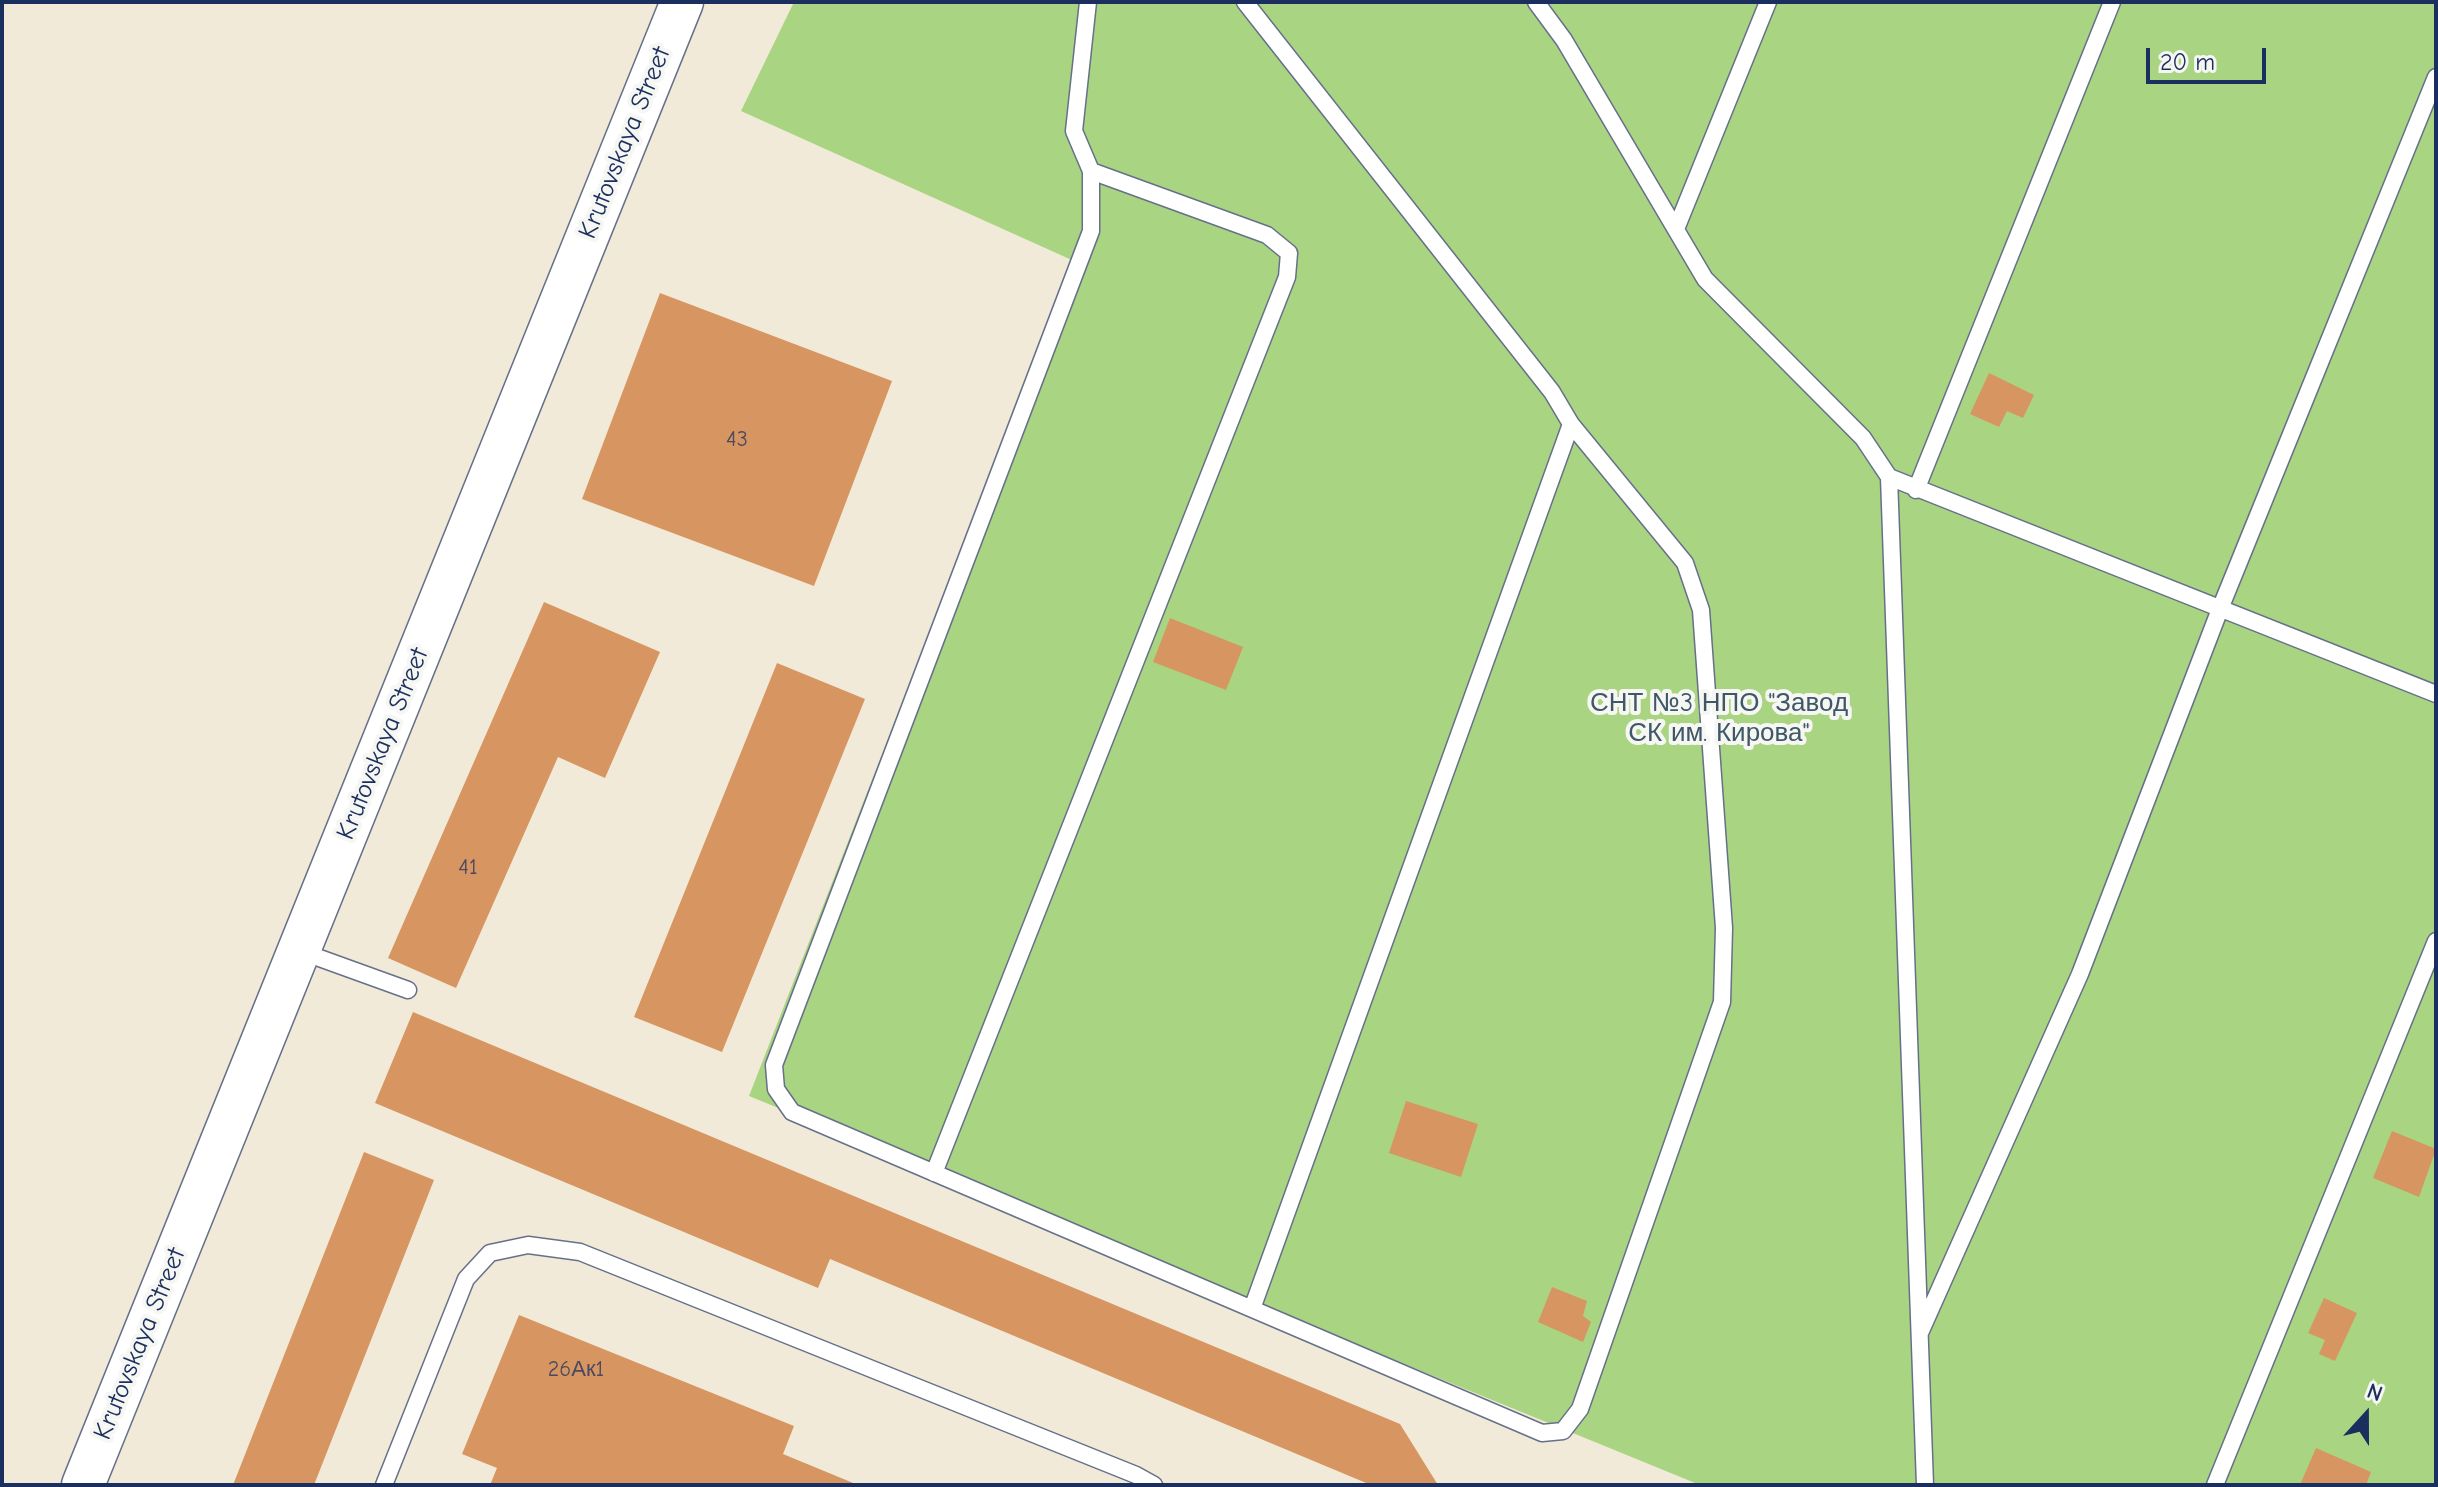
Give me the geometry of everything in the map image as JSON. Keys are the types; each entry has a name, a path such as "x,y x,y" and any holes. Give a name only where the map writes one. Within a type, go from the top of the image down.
{"street":[{"name":"Krutovskaya Street","path":"83,1485 682,2"}],"lane":[{"path":"1088,2 1074,131 1091,171 1091,231 774,1065 776,1089 792,1112 1253,1306 1542,1433 1563,1431 1580,1409 1722,1002 1724,928 1701,610 1685,563 1571,424 1552,392 1245,2"},
{"path":"1536,2 1564,40 1705,279 1863,438 1889,477 2436,694"},
{"path":"1676,229 1768,2"},
{"path":"1916,490 2112,2"},
{"path":"1920,1333 2080,974 2220,609 2436,77"},
{"path":"934,1173 1287,277 1289,253 1267,235 1091,171"},
{"path":"1253,1306 1571,424"},
{"path":"1889,477 1925,1485"},
{"path":"2215,1485 2436,941"},
{"path":"299,951 408,990"},
{"path":"384,1485 466,1279 490,1253 528,1245 580,1252 1121,1469 1154,1485"}],"green space":[{"name":"СНТ №3 НПО \"Завод СК им. Кирова\"","path":"794,2 2436,2 2436,1485 1700,1485 749,1096 1074,261 741,111"}],"building":[{"path":"660,293 892,381 814,586 582,499"},
{"path":"1989,373 2034,395 2023,418 2007,411 1999,427 1970,414"},
{"path":"544,602 660,652 605,778 558,757 456,988 388,958"},
{"path":"1170,618 1243,647 1226,690 1153,662"},
{"path":"777,663 865,699 722,1052 634,1017"},
{"path":"413,1012 1400,1424 1438,1485 1371,1485 830,1259 818,1288 375,1103"},
{"path":"1406,1101 1478,1124 1461,1177 1389,1153"},
{"path":"2392,1131 2436,1149 2419,1197 2373,1178"},
{"path":"364,1152 434,1180 314,1485 233,1485"},
{"path":"1552,1287 1587,1301 1583,1316 1591,1322 1583,1342 1538,1322"},
{"path":"2324,1298 2357,1313 2335,1361 2319,1354 2325,1340 2308,1333"},
{"path":"519,1315 794,1426 783,1454 858,1485 490,1485 497,1468 462,1454"},
{"path":"2316,1448 2371,1472 2366,1485 2300,1485"}]}
